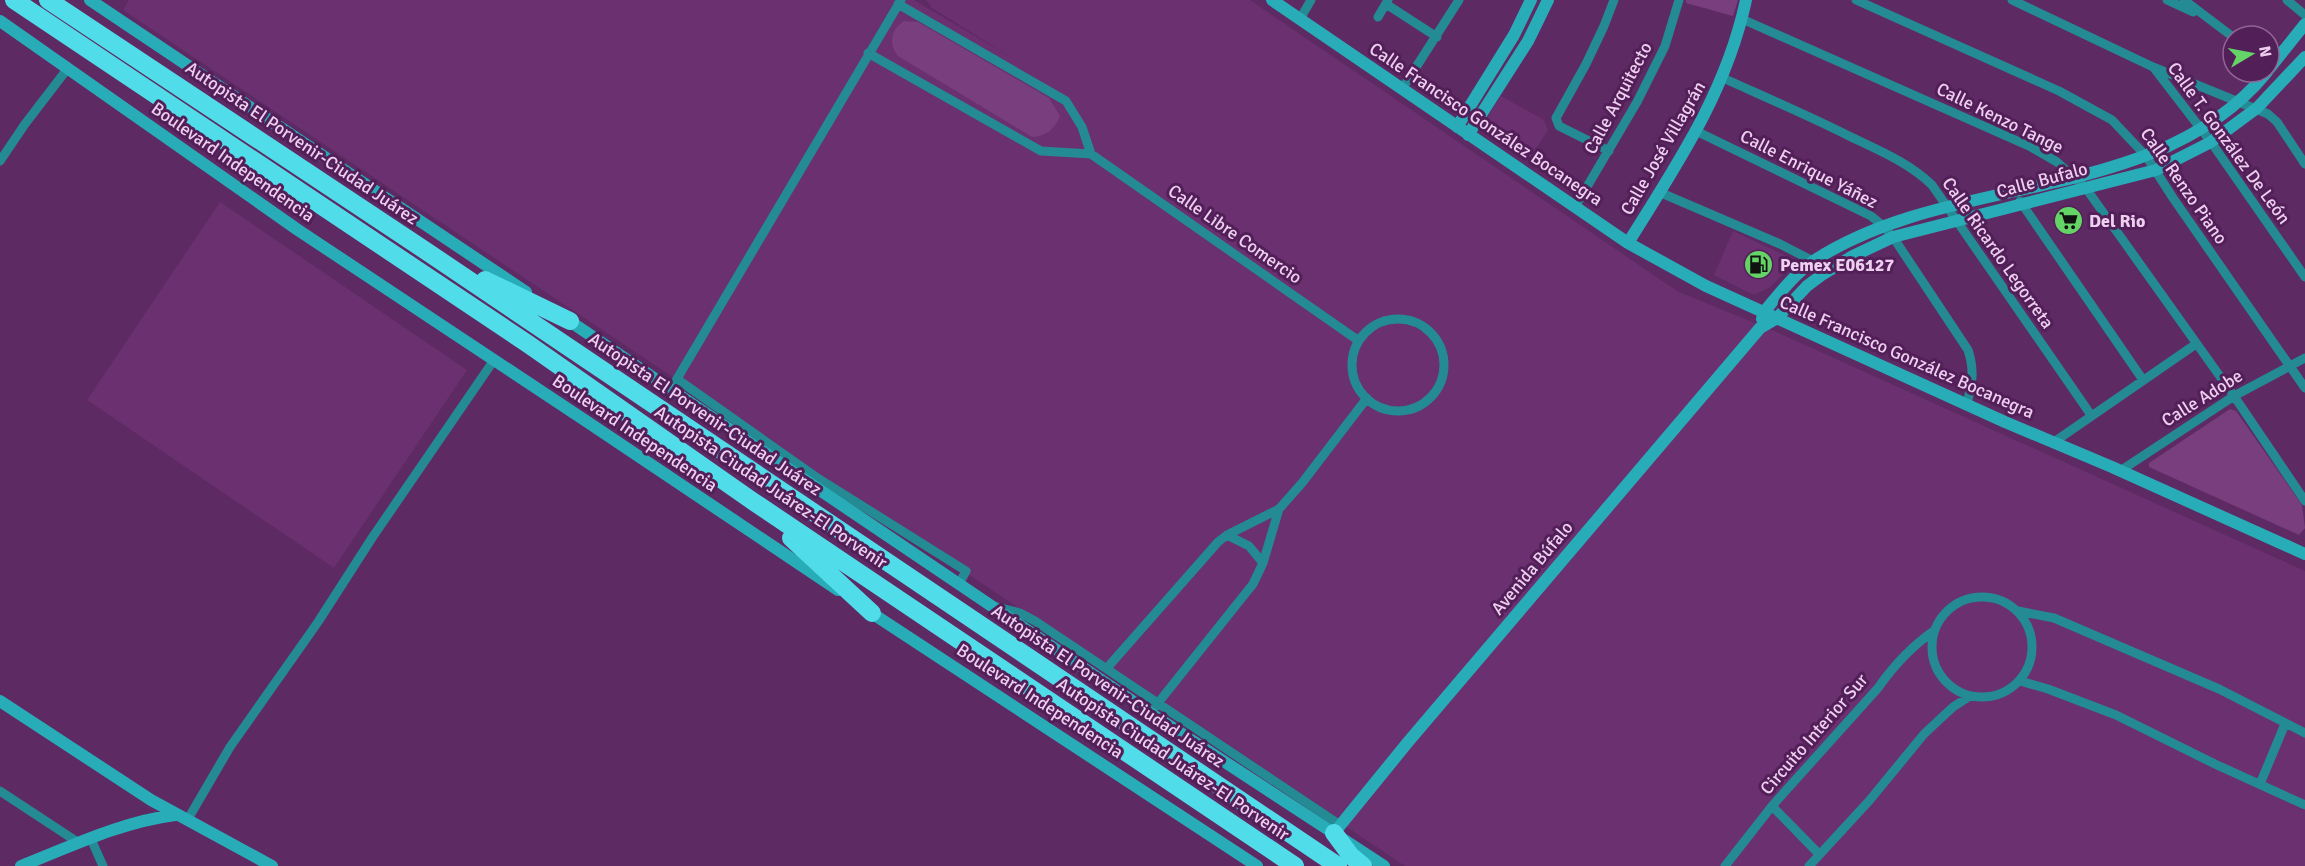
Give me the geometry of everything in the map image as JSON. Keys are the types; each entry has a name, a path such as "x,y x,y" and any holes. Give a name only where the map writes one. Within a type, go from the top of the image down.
{"highway":[{"name":"Autopista Ciudad Juárez-El Porvenir","path":"14,0 528,344 751,500 1295,866"},
{"name":"Autopista El Porvenir-Ciudad Juárez","path":"48,0 423,249 1338,866"},
{"path":"423,249 570,321"},
{"path":"751,500 872,613"},
{"path":"1337,829 1351,856 1363,866"}],"main road":[{"path":"90,0 570,321 674,384 959,584 1124,687 1150,713 1337,829 1384,866"},
{"name":"Calle Francisco González Bocanegra","path":"1272,0 1628,243 1706,286 2305,554"},
{"path":"1457,127 1514,35 1531,0"},
{"path":"1468,135 1527,41 1548,0"},
{"name":"Calle José Villagrán","path":"1628,243 1696,131 1723,78 1746,0"},
{"name":"Boulevard Independencia","path":"0,21 216,174 872,613 1257,866"},
{"name":"Calle Bufalo","path":"2281,53 2305,24"},
{"name":"Calle Bufalo","path":"1777,318 1807,286 1823,274 1853,256 1893,237 2156,170 2211,142 2257,108 2305,57"},
{"name":"Calle Bufalo","path":"1764,312 1785,286 1814,261 1882,225 2146,156 2201,129 2240,101 2254,84"},
{"name":"Avenida Búfalo","path":"1760,328 1764,312"},
{"name":"Avenida Búfalo","path":"1337,829 1408,742 1760,328 1777,318"},
{"path":"0,701 175,815 188,819 272,866"},
{"path":"21,866 147,818 175,815"}],"street":[{"path":"1300,19 1311,0"},
{"path":"1402,89 1459,0"},
{"path":"1609,151 1559,126 1556,118 1586,64 1614,0"},
{"name":"Calle Arquitecto","path":"1575,207 1637,102 1665,46 1679,0"},
{"name":"Calle Renzo Piano","path":"1856,0 2059,91 2104,115 2122,129 2156,170 2305,388"},
{"name":"Calle T. González De León","path":"2012,0 2153,67 2211,142 2305,277"},
{"path":"2167,0 2203,16"},
{"path":"2184,0 2221,29"},
{"path":"2287,0 2305,15"},
{"path":"674,384 868,53 900,2 1066,101 1082,127 1091,154 1041,151 868,53"},
{"path":"1378,16 1387,2 1437,37"},
{"name":"Calle Kenzo Tange","path":"1742,19 2031,147 2057,162 2074,176 2085,187 2234,396 2305,501"},
{"path":"2153,67 2257,108 2277,122 2305,164"},
{"path":"0,161 68,68"},
{"path":"2281,73 2288,76"},
{"name":"Calle Ricardo Legorreta","path":"1723,78 1809,116 1905,164 1932,185 2091,415"},
{"name":"Calle Enrique Yáñez","path":"1696,131 1871,216 1882,225 1893,237 1968,351 1973,365 1973,380 1967,404"},
{"name":"Calle Libre Comercio","path":"1091,154 1359,341"},
{"path":"2015,191 2143,380"},
{"path":"1659,192 1765,237 1814,261"},
{"path":"1407,320 1421,326 1434,336 1443,359 1439,383 1423,403 1410,409 1394,411 1380,407 1367,398 1358,386 1353,372 1353,356 1359,341 1369,329 1383,321 1407,320"},
{"path":"2054,442 2196,344"},
{"name":"Calle Adobe","path":"2120,471 2234,396 2305,358"},
{"path":"188,819 230,747 318,622 372,538 494,360"},
{"path":"1107,668 1200,561 1227,535 1279,509 1302,483 1367,398"},
{"path":"789,464 966,571 959,584"},
{"path":"1150,713 1256,579 1279,509"},
{"path":"1227,535 1249,546 1263,563"},
{"path":"2018,611 2028,628 2032,641 2027,669 2020,681 2009,690 1983,697 1970,696 1946,682 1938,670 1934,657 1935,630 1947,611 1966,600 1979,597 2000,600 2018,611 2054,618 2219,689 2305,733"},
{"path":"989,604 1020,613 1035,621 1107,668 1124,687 1158,703 1298,804"},
{"name":"Circuito Interior Sur","path":"1725,866 1772,806 1913,646 1935,630"},
{"path":"2020,681 2048,689 2116,715 2305,805"},
{"path":"1809,866 1869,801 1924,734 1953,707 1970,696"},
{"path":"2260,784 2285,724"},
{"path":"0,790 79,843"},
{"path":"1772,806 1819,854"},
{"path":"91,839 103,866"}],"shaded area":[{"path":"129,0 914,0 1016,60 932,8 926,0 1250,0 1677,291 1772,330 2305,571 2305,866 1405,866 123,10"},
{"path":"1686,0 1738,0 1733,16 1686,3"},
{"path":"904,21 918,22 1049,98 1060,116 1055,125 1045,134 1032,137 898,56 893,47 892,37 896,28"},
{"path":"1501,96 1544,120 1548,130 1530,158 1481,127"},
{"path":"220,202 467,370 334,568 87,400"},
{"path":"1733,231 1797,261 1769,288 1754,295 1714,275"},
{"path":"2230,409 2236,411 2302,505 2305,528 2299,535 2149,467 2149,463"}],"place":[{"name":"Del Rio","path":"2068,221"},
{"name":"Pemex E06127","path":"1759,265"}]}
